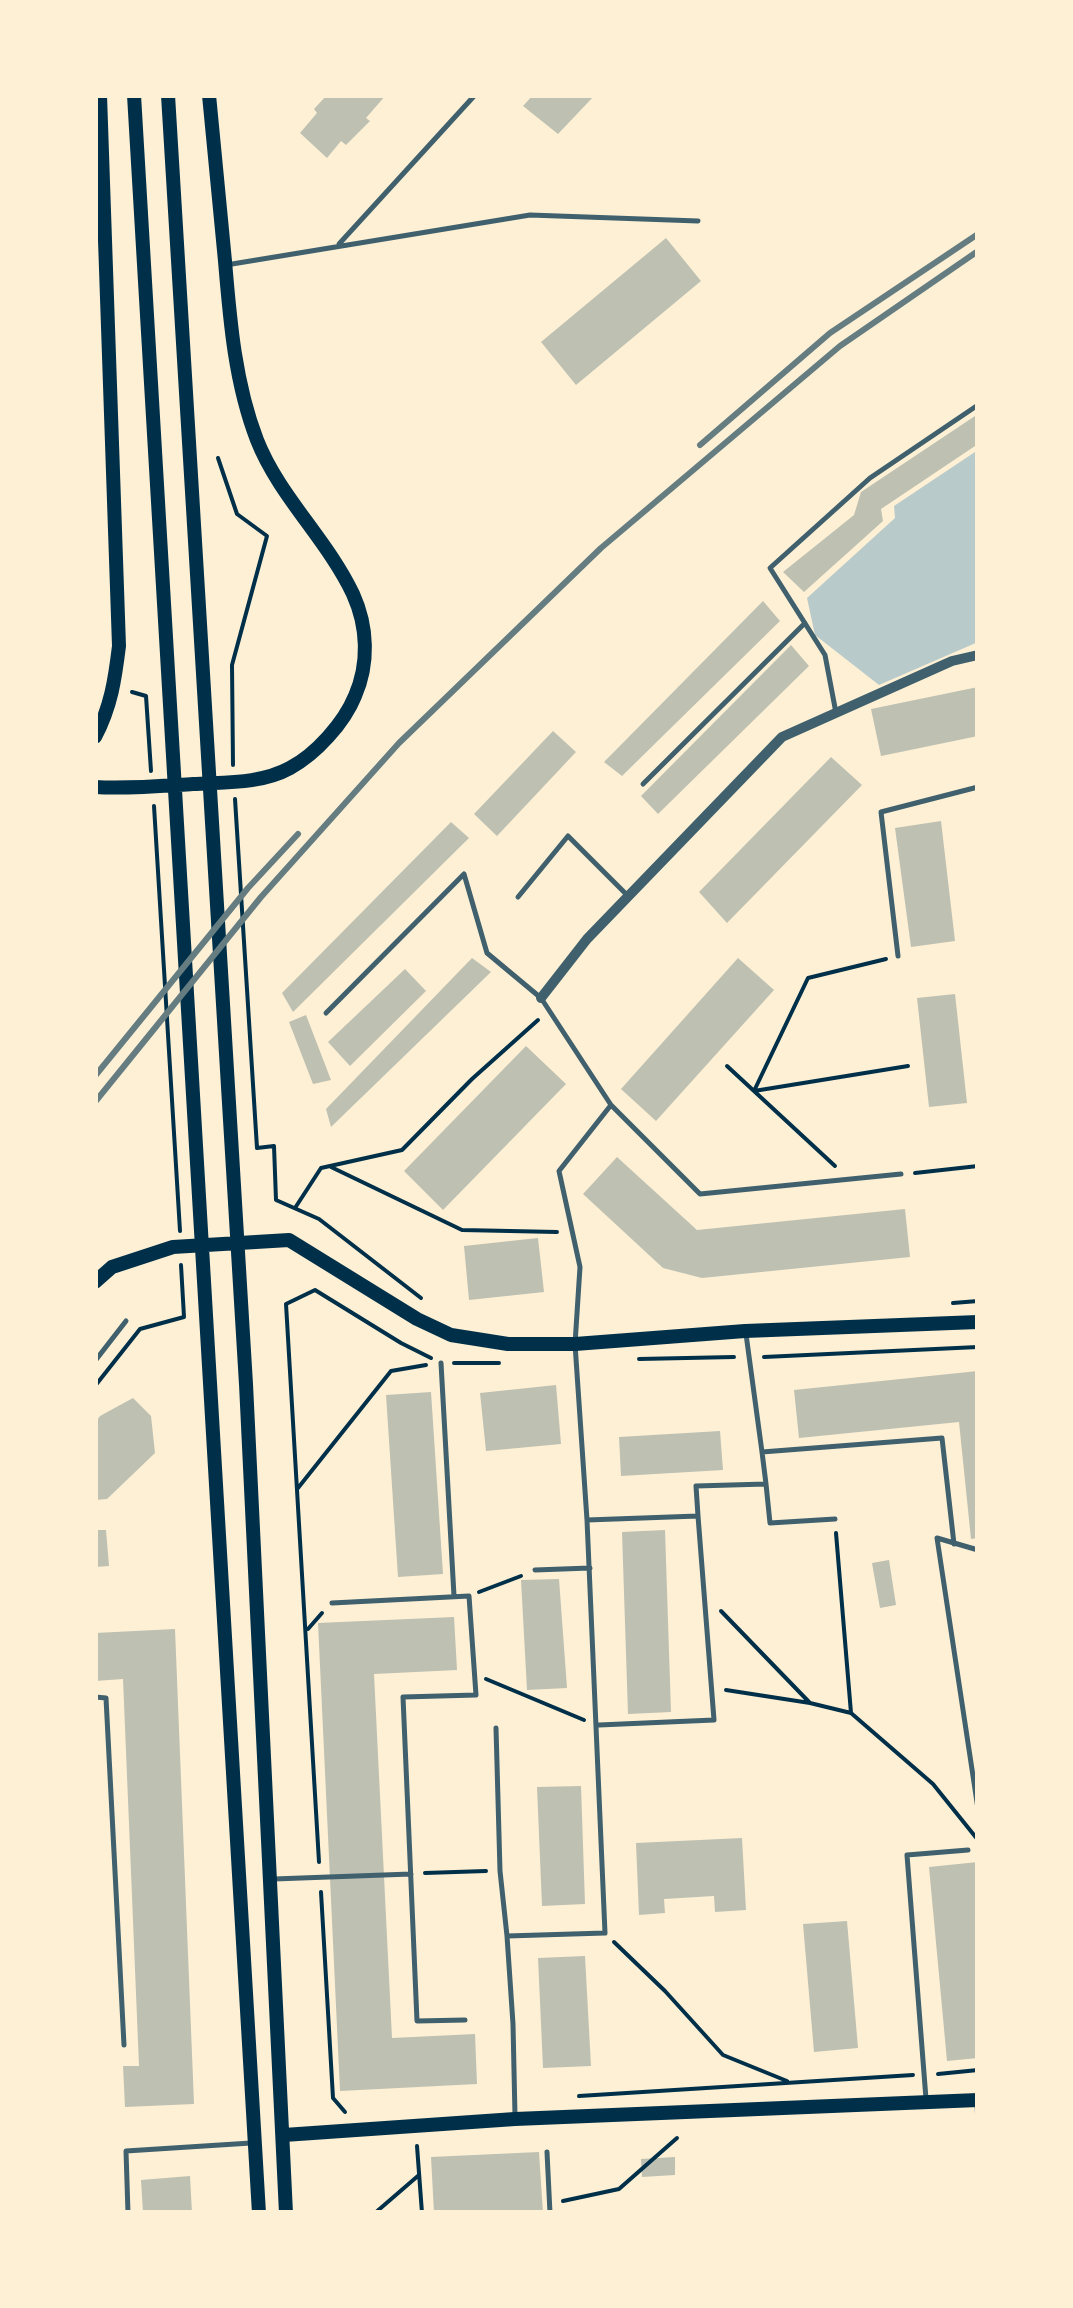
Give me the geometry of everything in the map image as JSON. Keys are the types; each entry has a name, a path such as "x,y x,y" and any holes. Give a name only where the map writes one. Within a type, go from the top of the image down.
{"main road":[{"path":"95,737 114,688 119,646 100,95"},
{"path":"134,95 259,2213"},
{"path":"168,95 246,1384 286,2213"},
{"path":"95,788 250,781 289,769 322,743 348,712 364,676 366,640 354,597 329,553 284,491 258,442 241,388 230,319 210,95"},
{"path":"95,1282 112,1268 173,1247 290,1240 451,1335 508,1344 576,1344 978,1322"},
{"path":"284,2135 516,2120 978,2100"}],"street":[{"path":"541,998 587,939 782,737 952,661 978,655"}],"lane":[{"path":"337,246 475,95"},
{"path":"225,265 530,215 698,221"},
{"path":"836,713 826,655 770,568 870,478 978,404"},
{"path":"643,784 805,623"},
{"path":"898,956 881,812 978,787"},
{"path":"518,897 568,836 628,896"},
{"path":"326,1013 464,874 487,953 541,998 611,1105 700,1194 901,1174"},
{"path":"507,1936 605,1933 598,1726 576,1344 580,1267 559,1171 611,1105"},
{"path":"95,1362 126,1321"},
{"path":"746,1332 770,1523 835,1519"},
{"path":"441,1363 454,1596"},
{"path":"762,1452 942,1438 954,1544"},
{"path":"598,1726 714,1720 696,1486 766,1484"},
{"path":"587,1520 698,1516"},
{"path":"978,1550 937,1538 978,1809"},
{"path":"535,1570 590,1568"},
{"path":"332,1602 469,1596 476,1695 403,1698 417,2021 465,2020"},
{"path":"95,1698 106,1698 124,2045"},
{"path":"496,1728 500,1871 513,2024 516,2120"},
{"path":"926,2102 907,1855 968,1850"},
{"path":"271,1880 410,1874"},
{"path":"978,2100 978,2126"},
{"path":"128,2213 126,2152 255,2143"},
{"path":"547,2152 550,2213"}],"path":[{"path":"218,458 237,514 267,536 232,665 234,770"},
{"path":"146,696 152,778"},
{"path":"235,790 257,1148 274,1146"},
{"path":"153,794 180,1230"},
{"path":"754,1091 808,978 898,956"},
{"path":"295,1208 321,1168 402,1150 548,1010"},
{"path":"726,1066 849,1180"},
{"path":"754,1091 908,1066"},
{"path":"328,1166 462,1230 572,1232"},
{"path":"901,1174 978,1166"},
{"path":"95,1386 140,1328 184,1317 181,1264"},
{"path":"345,2112 332,2098 286,1304 314,1290 441,1363"},
{"path":"634,1359 978,1347"},
{"path":"296,1491 391,1371 441,1363 509,1362"},
{"path":"835,1519 851,1713"},
{"path":"469,1596 535,1570"},
{"path":"704,1593 810,1703"},
{"path":"306,1631 332,1602"},
{"path":"475,1674 598,1726"},
{"path":"712,1687 851,1713 932,1784 978,1840"},
{"path":"410,1874 500,1871"},
{"path":"605,1933 665,1990 723,2055 791,2083"},
{"path":"574,2096 978,2070"},
{"path":"549,2203 620,2189 677,2138"},
{"path":"417,2146 422,2213"},
{"path":"375,2213 419,2175"}],"shaded area":[{"path":"978,450 978,642 879,685 815,635 807,598 895,518 894,506"}],"building":[{"path":"327,95 386,95 366,118 370,121 346,145 341,141 327,158 300,133"},
{"path":"533,95 595,95 558,134 523,106"},
{"path":"666,238 701,281 576,385 541,342"},
{"path":"978,414 978,444 881,509 883,521 804,592 783,572 854,515 861,492"},
{"path":"763,601 780,621 622,776 604,762"},
{"path":"791,645 809,666 658,814 641,796"},
{"path":"978,687 978,736 881,756 871,709"},
{"path":"553,731 576,752 497,836 474,814"},
{"path":"831,757 862,785 727,923 699,892"},
{"path":"941,821 955,941 911,947 895,828"},
{"path":"451,822 469,838 293,1012 282,993"},
{"path":"472,958 491,972 331,1127 326,1109"},
{"path":"738,958 774,990 656,1121 621,1089"},
{"path":"405,969 426,991 350,1066 328,1042"},
{"path":"955,994 967,1103 929,1107 917,998"},
{"path":"306,1015 331,1080 313,1084 289,1022"},
{"path":"526,1046 566,1084 443,1210 404,1171"},
{"path":"617,1157 697,1230 905,1209 910,1257 702,1278 663,1268 583,1194"},
{"path":"538,1238 544,1292 469,1300 464,1246"},
{"path":"978,1371 978,1538 971,1539 959,1422 799,1438 794,1390"},
{"path":"556,1385 561,1444 486,1451 480,1393"},
{"path":"431,1392 443,1574 398,1577 386,1395"},
{"path":"133,1398 151,1416 155,1453 107,1499 95,1500 95,1423 100,1416"},
{"path":"720,1431 723,1470 621,1476 619,1437"},
{"path":"95,1530 106,1530 109,1566 95,1567"},
{"path":"665,1530 671,1712 628,1714 622,1532"},
{"path":"889,1560 896,1605 880,1608 872,1563"},
{"path":"559,1579 567,1688 527,1690 521,1580"},
{"path":"454,1617 457,1670 374,1674 392,2038 475,2034 477,2084 340,2091 318,1623"},
{"path":"175,1629 194,2104 125,2107 123,2066 139,2066 123,1679 95,1681 95,1633"},
{"path":"581,1786 585,1904 542,1906 537,1787"},
{"path":"742,1838 746,1910 715,1912 714,1896 664,1899 665,1913 639,1915 636,1843"},
{"path":"978,1862 978,2058 947,2061 929,1867"},
{"path":"847,1921 858,2048 814,2052 803,1924"},
{"path":"585,1956 591,2066 543,2068 538,1958"},
{"path":"539,2152 543,2213 434,2213 431,2157"},
{"path":"675,2157 675,2175 642,2177 641,2159"},
{"path":"190,2176 192,2213 143,2213 141,2180"}],"railway":[{"path":"700,445 830,333 978,234"},
{"path":"95,1102 261,897 399,743 601,548 840,346 978,251"},
{"path":"95,1076 248,888 298,834"}]}
